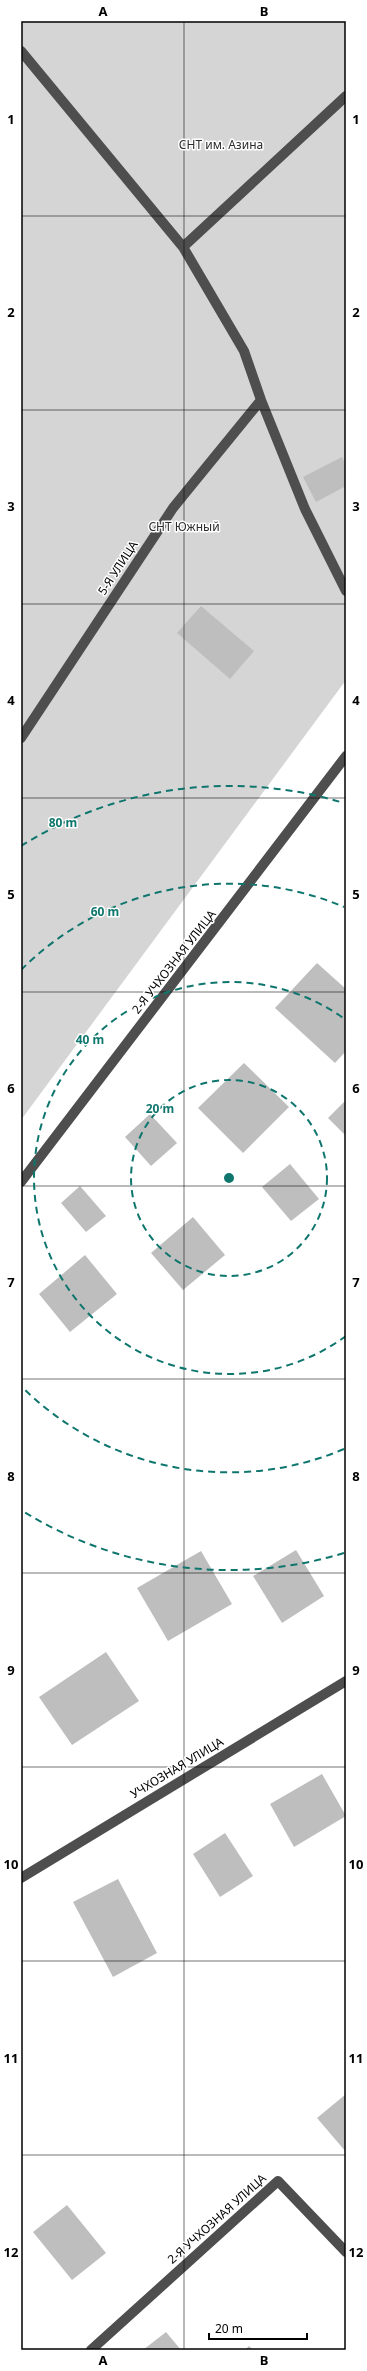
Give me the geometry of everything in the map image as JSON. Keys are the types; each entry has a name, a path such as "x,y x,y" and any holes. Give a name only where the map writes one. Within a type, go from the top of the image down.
{"street":[{"path":"21,50 183,247 244,351 261,400 305,509 346,591"},
{"path":"183,247 346,96"},
{"name":"5-Я УЛИЦА","path":"21,738 173,508 261,400"},
{"name":"2-Я УЧХОЗНАЯ УЛИЦА","path":"21,1182 346,756"},
{"name":"УЧХОЗНАЯ УЛИЦА","path":"21,1878 346,1681"},
{"name":"2-Я УЧХОЗНАЯ УЛИЦА","path":"91,2350 278,2181 346,2252"}],"green space":[{"name":"СНТ Южный","path":"21,21 346,21 346,680 21,1120"}],"building":[{"path":"342,457 346,465 346,486 316,502 303,477"},
{"path":"201,606 254,651 230,679 177,633"},
{"path":"317,963 346,989 346,1051 335,1063 275,1008"},
{"path":"244,1063 289,1107 243,1153 198,1108"},
{"path":"344,1102 346,1104 346,1136 328,1118"},
{"path":"150,1114 177,1143 151,1166 125,1137"},
{"path":"290,1164 319,1199 291,1221 262,1187"},
{"path":"80,1186 106,1216 86,1232 61,1203"},
{"path":"193,1217 225,1255 183,1290 151,1253"},
{"path":"85,1255 117,1294 70,1332 39,1294"},
{"path":"296,1550 324,1596 282,1623 253,1576"},
{"path":"201,1551 232,1604 168,1641 137,1588"},
{"path":"106,1652 139,1701 72,1745 39,1697"},
{"path":"322,1774 346,1816 294,1847 270,1804"},
{"path":"225,1833 253,1876 220,1897 193,1854"},
{"path":"118,1879 157,1953 113,1977 73,1902"},
{"path":"346,2094 346,2152 317,2118"},
{"path":"67,2205 106,2253 72,2280 33,2232"},
{"path":"166,2332 181,2350 143,2350"},
{"path":"249,2346 253,2350 245,2350"}],"park label":[{"name":"СНТ им. Азина","path":"221,145"}]}
